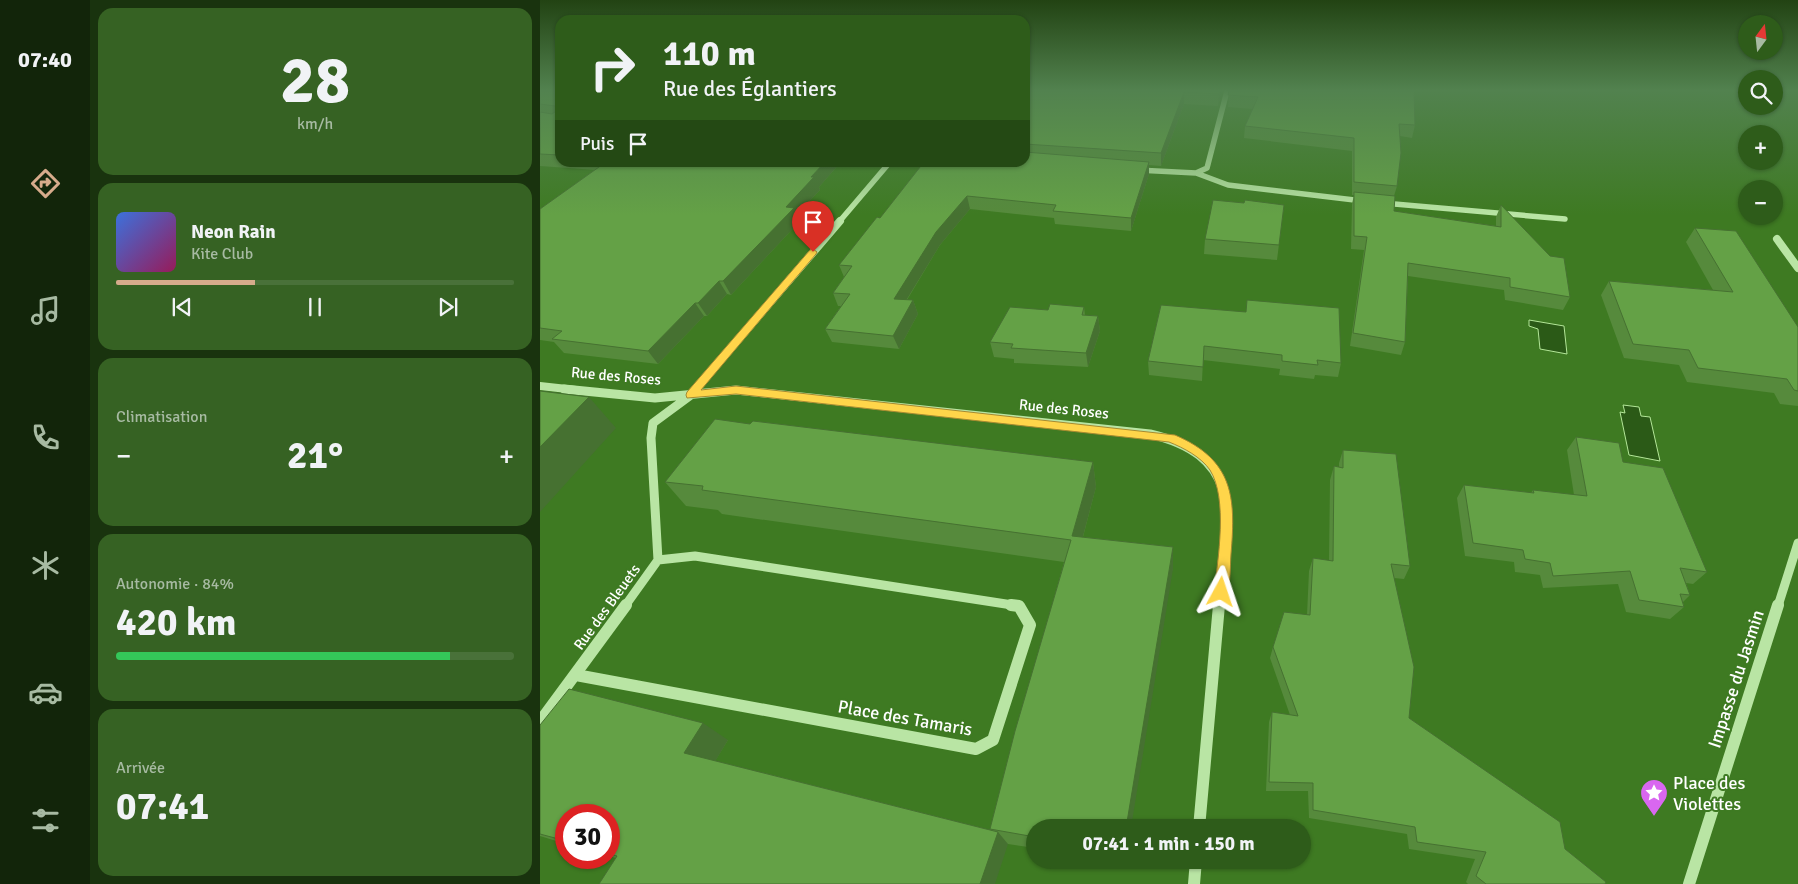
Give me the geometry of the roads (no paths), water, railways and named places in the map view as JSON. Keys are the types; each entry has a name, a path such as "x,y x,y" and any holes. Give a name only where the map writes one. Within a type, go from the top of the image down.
{"street":[{"path":"1196,173 1207,168 1216,132"},
{"path":"691,395 886,167"},
{"path":"1128,169 1196,173 1228,185 1355,200 1565,219"},
{"path":"1777,239 1798,268"},
{"name":"Rue des Roses","path":"540,386 655,398 736,390 1150,434 1171,438 1186,444 1204,457 1215,469 1224,497 1226,533 1200,819"},
{"name":"Rue des Bleuets","path":"540,722 658,560 651,438 653,423 691,395"},
{"name":"Impasse du Jasmin","path":"1689,884 1798,543"},
{"name":"Place des Tamaris","path":"576,675 976,749 992,740 1030,625 1019,606 695,556 658,560"},
{"path":"1194,884 1195,869"}],"place":[{"name":"Place des Violettes","path":"1654,817"}]}
